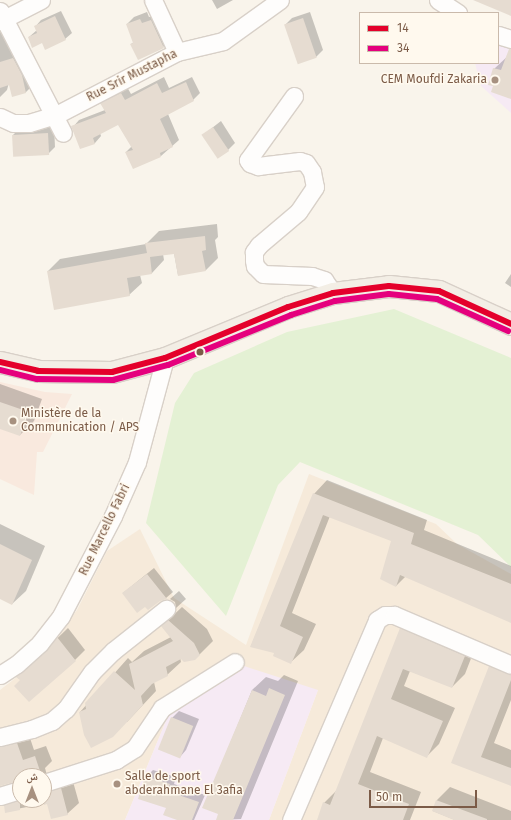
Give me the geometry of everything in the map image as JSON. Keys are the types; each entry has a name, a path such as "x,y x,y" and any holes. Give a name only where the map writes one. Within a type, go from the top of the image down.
{"main road":[{"path":"0,362 38,371 85,373 112,372 164,358 288,307 333,293 390,286 439,291 511,324"}],"street":[{"path":"41,0 1,17 56,115 63,133"},
{"path":"153,0 177,52"},
{"name":"Rue Srir Mustapha","path":"0,117 13,123 29,123 56,115 177,52 223,41 280,0"},
{"path":"499,35 511,39"},
{"path":"294,96 248,160 250,163 258,166 300,160 306,163 312,172 315,187 298,212 259,245 254,252 255,266 263,274 312,276 324,280 333,293"},
{"name":"Rue Marcello Fabri","path":"0,675 17,664 40,643 61,616 113,516 137,462 164,358"},
{"path":"0,737 32,729 52,721 66,708 92,672 113,651 166,609"},
{"path":"291,820 377,620 385,615 394,615 511,665"},
{"path":"52,780 116,760 135,748 162,708 235,662"},
{"path":"0,796 12,792"}],"shaded area":[{"name":"CEM Moufdi Zakaria","path":"499,44 511,47 511,113 481,86 475,64 499,64"},
{"path":"0,382 45,392 72,394 43,452 37,452 34,495 0,479"},
{"path":"309,474 436,524 457,544 511,574 511,820 269,820 318,690 168,716 125,820 0,820 0,690 39,660 77,610 107,551 140,529 174,598 246,645"},
{"path":"244,666 318,690 269,820 125,820 168,716 180,703"}],"green space":[{"path":"394,309 511,358 511,567 478,535 300,462 278,485 226,616 146,523 175,403 194,373 287,332"}],"building":[{"path":"473,0 511,0 511,16"},
{"path":"55,16 66,40 45,50 42,43 32,48 28,37 37,33 34,26"},
{"path":"303,18 317,58 298,64 284,25"},
{"path":"140,19 142,23 151,20 164,48 138,60 130,44 133,43 126,24"},
{"path":"509,49 511,49 511,99 491,92 493,86 488,85 493,68 501,70"},
{"path":"13,58 22,75 26,93 12,97 9,85 0,88 0,62"},
{"path":"186,82 194,101 160,119 173,147 160,153 161,157 133,169 125,152 133,150 118,125 93,138 95,144 80,149 71,126 106,113 100,103 121,93 125,100 157,83 162,93"},
{"path":"213,127 229,151 218,159 201,135"},
{"path":"48,133 49,155 13,157 12,135"},
{"path":"205,236 206,250 202,251 206,271 178,276 174,254 150,257 152,274 127,278 130,296 54,310 47,271 147,253 145,243"},
{"name":"Ministère de la Communication / APS","path":"0,402 29,412 20,436 0,429"},
{"path":"313,493 414,533 411,544 511,584 511,623 400,575 396,587 380,579 391,541 323,515 280,626 303,637 291,664 273,656 274,653 250,647"},
{"path":"0,544 32,560 12,605 0,599"},
{"path":"147,574 167,599 160,601 148,610 145,607 137,613 122,593"},
{"path":"168,620 194,643 200,655 195,660 184,662 181,659 166,667 168,676 152,684 141,696 143,705 113,737 91,748 84,735 79,712 86,709 85,703 114,671 135,690 129,664 173,641 161,626"},
{"path":"400,628 465,656 452,688 403,669 391,699 443,721 427,758 377,736 358,784 409,804 403,820 317,820 323,802 330,805"},
{"path":"57,637 76,661 29,702 14,686 20,680 16,677 47,650"},
{"path":"489,666 511,675 511,680 481,757 511,768 511,786 451,763"},
{"path":"269,688 285,695 233,820 216,820 218,814 202,808 252,690 266,696"},
{"path":"171,717 193,726 180,758 158,749"},
{"path":"17,743 23,760 35,756 39,768 12,768 12,782 0,786 0,747"},
{"path":"145,776 170,784 167,791 199,802 192,820 177,820 163,815 166,808 138,799"},
{"path":"61,788 68,815 51,819 48,808 52,808 52,791"},
{"path":"436,800 487,820 454,820 432,811"},
{"path":"12,802 12,808 20,808 20,810 5,813 4,805"}],"transit line":[{"name":"14","path":"0,362 38,371 112,372 165,358 288,307 333,293 389,286 439,291 511,324"},
{"name":"34","path":"0,370 37,379 113,380 168,365 291,315 335,301 389,294 437,299 508,331"}],"place":[{"name":"CEM Moufdi Zakaria","path":"495,80"},
{"name":"Ministère de la Communication / APS","path":"13,421"},
{"name":"Salle de sport abderahmane El 3afia","path":"117,784"}]}
